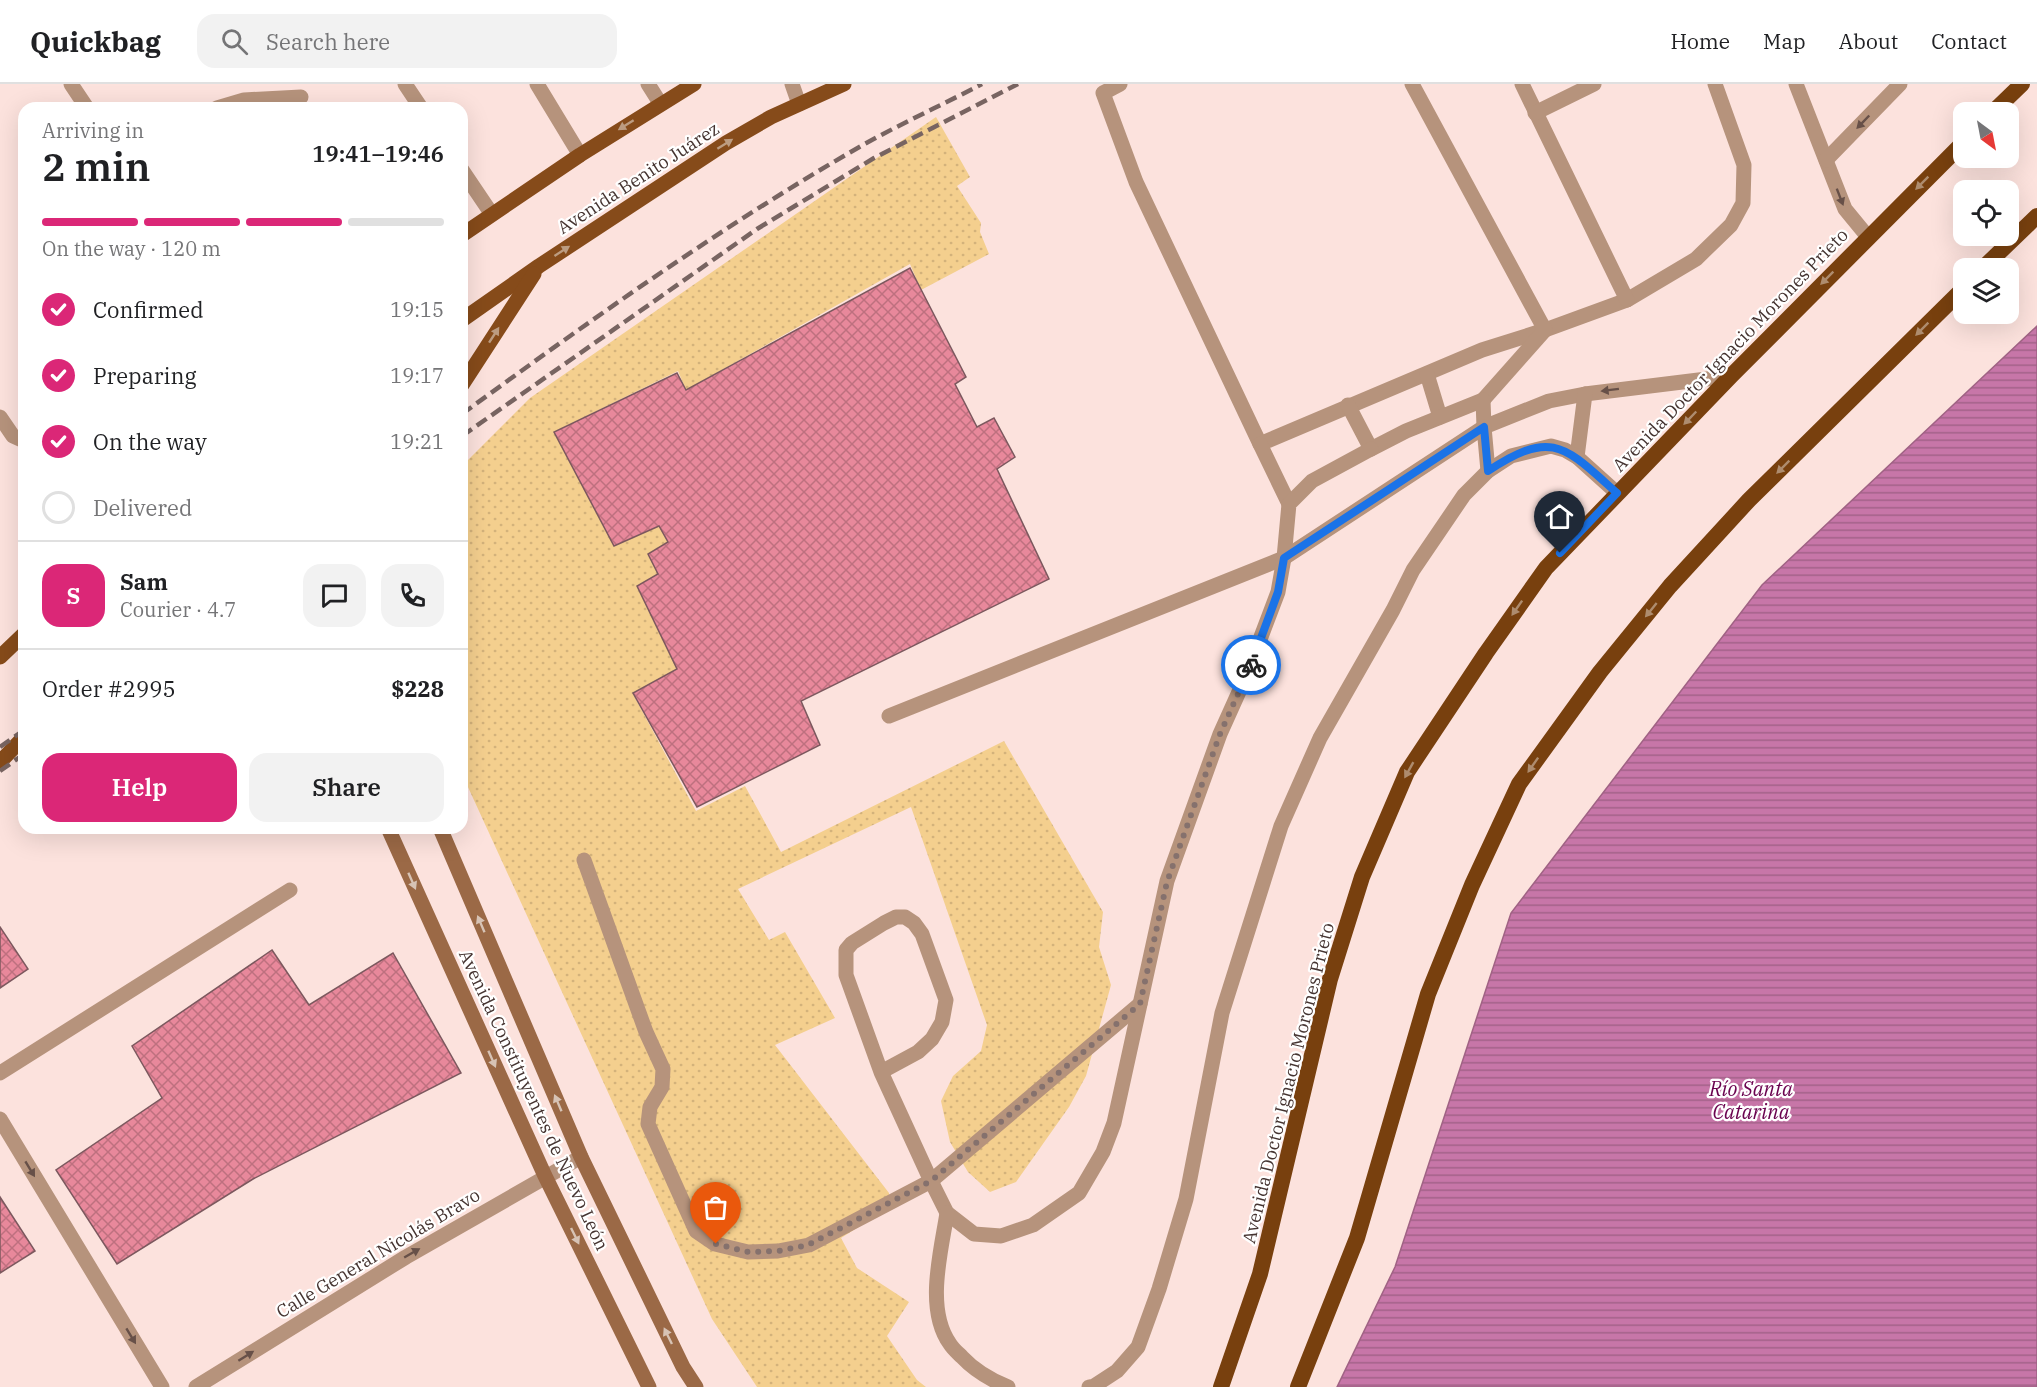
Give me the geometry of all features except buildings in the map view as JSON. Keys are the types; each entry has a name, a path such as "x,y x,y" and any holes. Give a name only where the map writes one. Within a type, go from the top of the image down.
{"highway":[{"path":"2003,102 2022,84"},
{"name":"Avenida Doctor Ignacio Morones Prieto","path":"1221,1387 1260,1274 1330,979 1362,877 1407,772 1546,568 1731,376 1953,153"},
{"path":"1993,258 2037,216"},
{"path":"1298,1387 1357,1238 1428,994 1472,885 1520,784 1600,672 1671,586 1749,501 1953,299"}],"main road":[{"path":"468,230 580,154 694,84"},
{"name":"Avenida Benito Juárez","path":"468,316 539,266 726,143 771,117 844,84"},
{"path":"468,376 539,266"},
{"path":"0,657 18,640"},
{"path":"0,762 18,742"},
{"name":"Avenida Constituyentes de Nuevo León","path":"391,834 545,1176 649,1387"},
{"name":"Avenida Constituyentes de Nuevo León","path":"443,834 581,1157 683,1367 696,1387"}],"street":[{"path":"71,84 83,102"},
{"path":"405,84 417,102"},
{"path":"537,84 580,154"},
{"path":"648,84 660,104"},
{"path":"792,84 799,104"},
{"path":"881,1072 918,1052 932,1039 942,1022 946,1000 922,934 905,916 896,917 884,923 852,943 846,950 846,975 881,1072 947,1213 974,1234 1001,1236 1033,1225 1079,1193 1103,1152 1114,1123 1167,882 1220,734 1247,674 1278,592 1289,504 1136,182 1100,88 1120,84"},
{"path":"1412,84 1545,330"},
{"path":"1522,84 1626,300"},
{"path":"1535,113 1594,84"},
{"path":"1260,444 1482,350 1626,300 1696,259 1731,225 1743,204 1744,165 1715,84"},
{"path":"1796,84 1845,209 1868,237"},
{"path":"1826,160 1900,84"},
{"path":"237,102 301,97"},
{"path":"468,179 491,213"},
{"path":"1289,504 1312,481 1371,449 1483,400 1545,330"},
{"path":"1427,374 1440,417"},
{"path":"889,716 1284,558 1484,427 1549,401 1585,394 1731,376"},
{"path":"1577,457 1585,394"},
{"path":"1483,400 1488,471"},
{"path":"1348,405 1371,449"},
{"path":"0,417 13,436 18,438"},
{"path":"1089,1387 1117,1371 1138,1347 1160,1289 1186,1199 1222,1013 1281,826 1320,738 1393,610 1413,570 1464,495 1488,471 1511,456 1551,446 1565,450 1577,457 1617,493"},
{"path":"584,860 646,1032 663,1069 662,1087 650,1107 648,1124 696,1231 716,1244 748,1252 778,1251 808,1245 931,1181 1140,1004"},
{"path":"0,1072 290,890"},
{"path":"0,1119 162,1387"},
{"name":"Calle General Nicolás Bravo","path":"196,1387 406,1257 581,1157"},
{"path":"947,1213 936,1283 938,1318 949,1343 968,1363 992,1381 1008,1387"}],"shaded area":[{"path":"936,117 970,177 957,186 981,223 980,232 989,254 921,290 910,264 686,390 678,371 554,432 614,546 659,526 668,542 648,554 658,574 637,586 677,669 633,694 696,811 745,786 781,852 1004,741 1103,912 1099,947 1111,985 1086,1076 1069,1107 1016,1182 990,1192 968,1172 950,1142 941,1101 953,1076 981,1051 987,1025 911,807 738,889 769,940 785,932 835,1018 775,1045 889,1193 890,1207 841,1238 857,1268 909,1302 887,1336 917,1380 926,1387 757,1387 712,1319 468,787 468,460 530,398"}],"water":[{"name":"Río Santa Catarina","path":"2037,326 2037,1387 1337,1387 1395,1267 1511,913 1762,585"}],"railway":[{"path":"468,410 608,309 758,208 861,146 982,84"},
{"path":"468,432 757,229 874,158 1018,84"},
{"path":"0,747 18,734"},
{"path":"0,771 18,758"}],"way so far":[{"path":"716,1244 748,1252 778,1251 808,1245 931,1181 1140,1004 1167,882 1220,734 1251,665"}],"route":[{"path":"1251,665 1278,592 1284,558 1484,427 1488,471 1511,456 1551,446 1577,457 1617,493 1560,553"}]}
